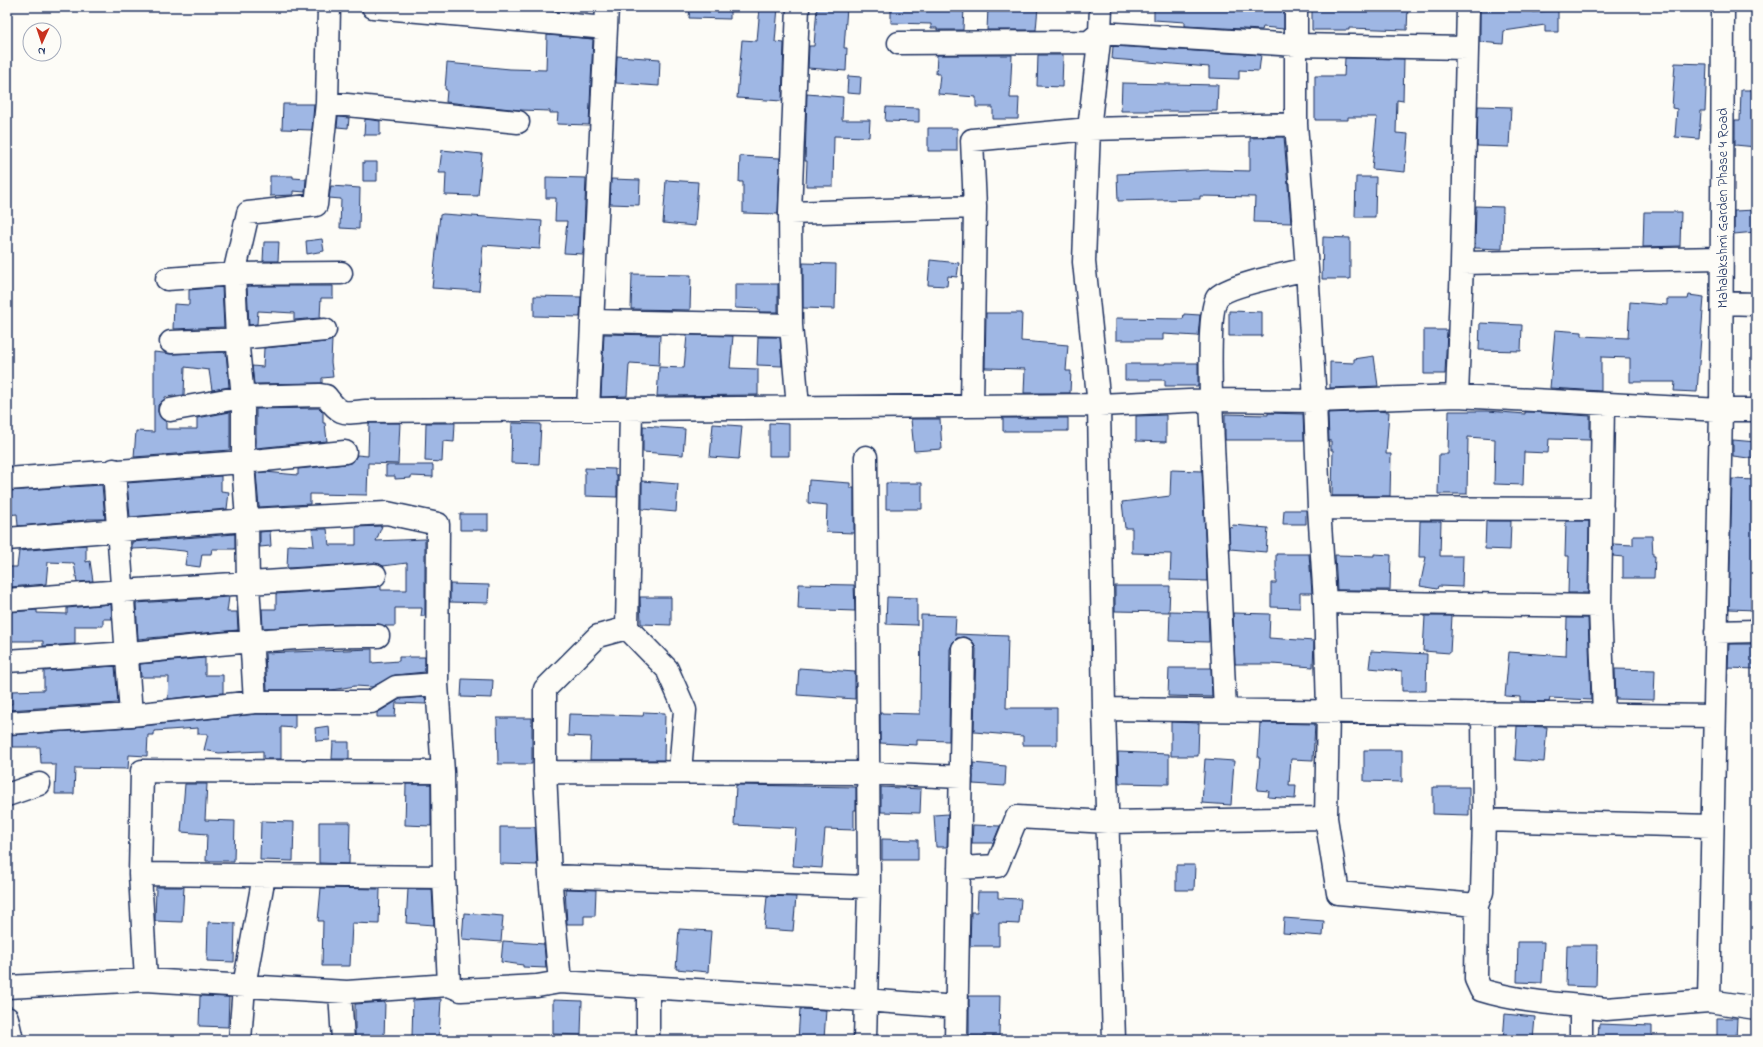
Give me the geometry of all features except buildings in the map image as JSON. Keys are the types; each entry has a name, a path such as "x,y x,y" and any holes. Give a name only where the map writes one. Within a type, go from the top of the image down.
{"street":[{"path":"254,702 248,584 247,520 243,462 243,397 234,274 248,213 316,205 327,103 329,7"},
{"path":"372,7 607,18 588,409"},
{"path":"798,7 790,214 791,325 798,407"},
{"path":"1100,7 1100,33 1089,129 1084,262 1099,405 1104,709 1114,1040"},
{"path":"1296,7 1296,124 1307,269 1315,401 1319,508 1326,602 1328,711 1326,818 1338,893 1477,906"},
{"path":"1456,396 1462,263 1468,7"},
{"name":"Mahalakshmi Garden Phase 4 Road","path":"1709,1001 1721,410 1723,7"},
{"path":"899,43 1089,42 1100,33 1296,45 1467,48"},
{"path":"327,103 518,122"},
{"path":"972,406 975,207 972,140 1089,129 1296,124"},
{"path":"790,214 975,207"},
{"path":"1462,263 1721,258"},
{"path":"1225,710 1211,400 1210,356 1213,310 1217,298 1224,292 1236,287 1307,269"},
{"path":"167,279 234,274 341,272"},
{"path":"1722,303 1756,304"},
{"path":"592,321 791,325"},
{"path":"171,342 238,338 325,330"},
{"path":"170,410 243,397 320,395 326,396 333,406 344,412 1099,405 1211,400 1315,401 1456,396 1721,410 1756,410"},
{"path":"1604,404 1600,606 1604,714"},
{"path":"631,409 627,628 667,669 685,710 680,772"},
{"path":"7,479 114,470 243,462 345,452"},
{"path":"865,1040 869,887 866,457"},
{"path":"114,470 131,714"},
{"path":"1319,508 1602,509"},
{"path":"7,539 247,520 388,513 438,524 437,684 444,772 444,877 449,985"},
{"path":"7,600 122,590 248,584 375,575"},
{"path":"1326,602 1600,606"},
{"path":"560,982 550,876 545,772 545,689 598,636 627,628"},
{"path":"1716,632 1756,631"},
{"path":"7,661 127,653 251,640 351,635 378,636"},
{"path":"956,1040 963,649"},
{"path":"7,723 131,714 254,702 371,702 396,687 437,684"},
{"path":"1104,709 1714,716"},
{"path":"1483,713 1484,820 1482,892 1477,906 1476,980 1481,990 1498,995 1542,1003 1606,1009 1709,1001 1756,1008"},
{"path":"146,980 140,874 142,771 444,772"},
{"path":"545,772 868,773 961,777"},
{"path":"7,795 39,784"},
{"path":"959,868 997,866 1017,817 1108,822 1326,818"},
{"path":"1484,820 1712,826"},
{"path":"140,874 444,877"},
{"path":"240,1040 244,986 264,876"},
{"path":"550,876 869,887"},
{"path":"7,987 146,980 340,992 449,985 461,990 537,986 560,982 865,1000 957,1008"},
{"path":"648,988 648,1040"},
{"path":"340,992 343,1040"},
{"path":"1581,1006 1581,1040"},
{"path":"7,1018 12,1040"}]}
